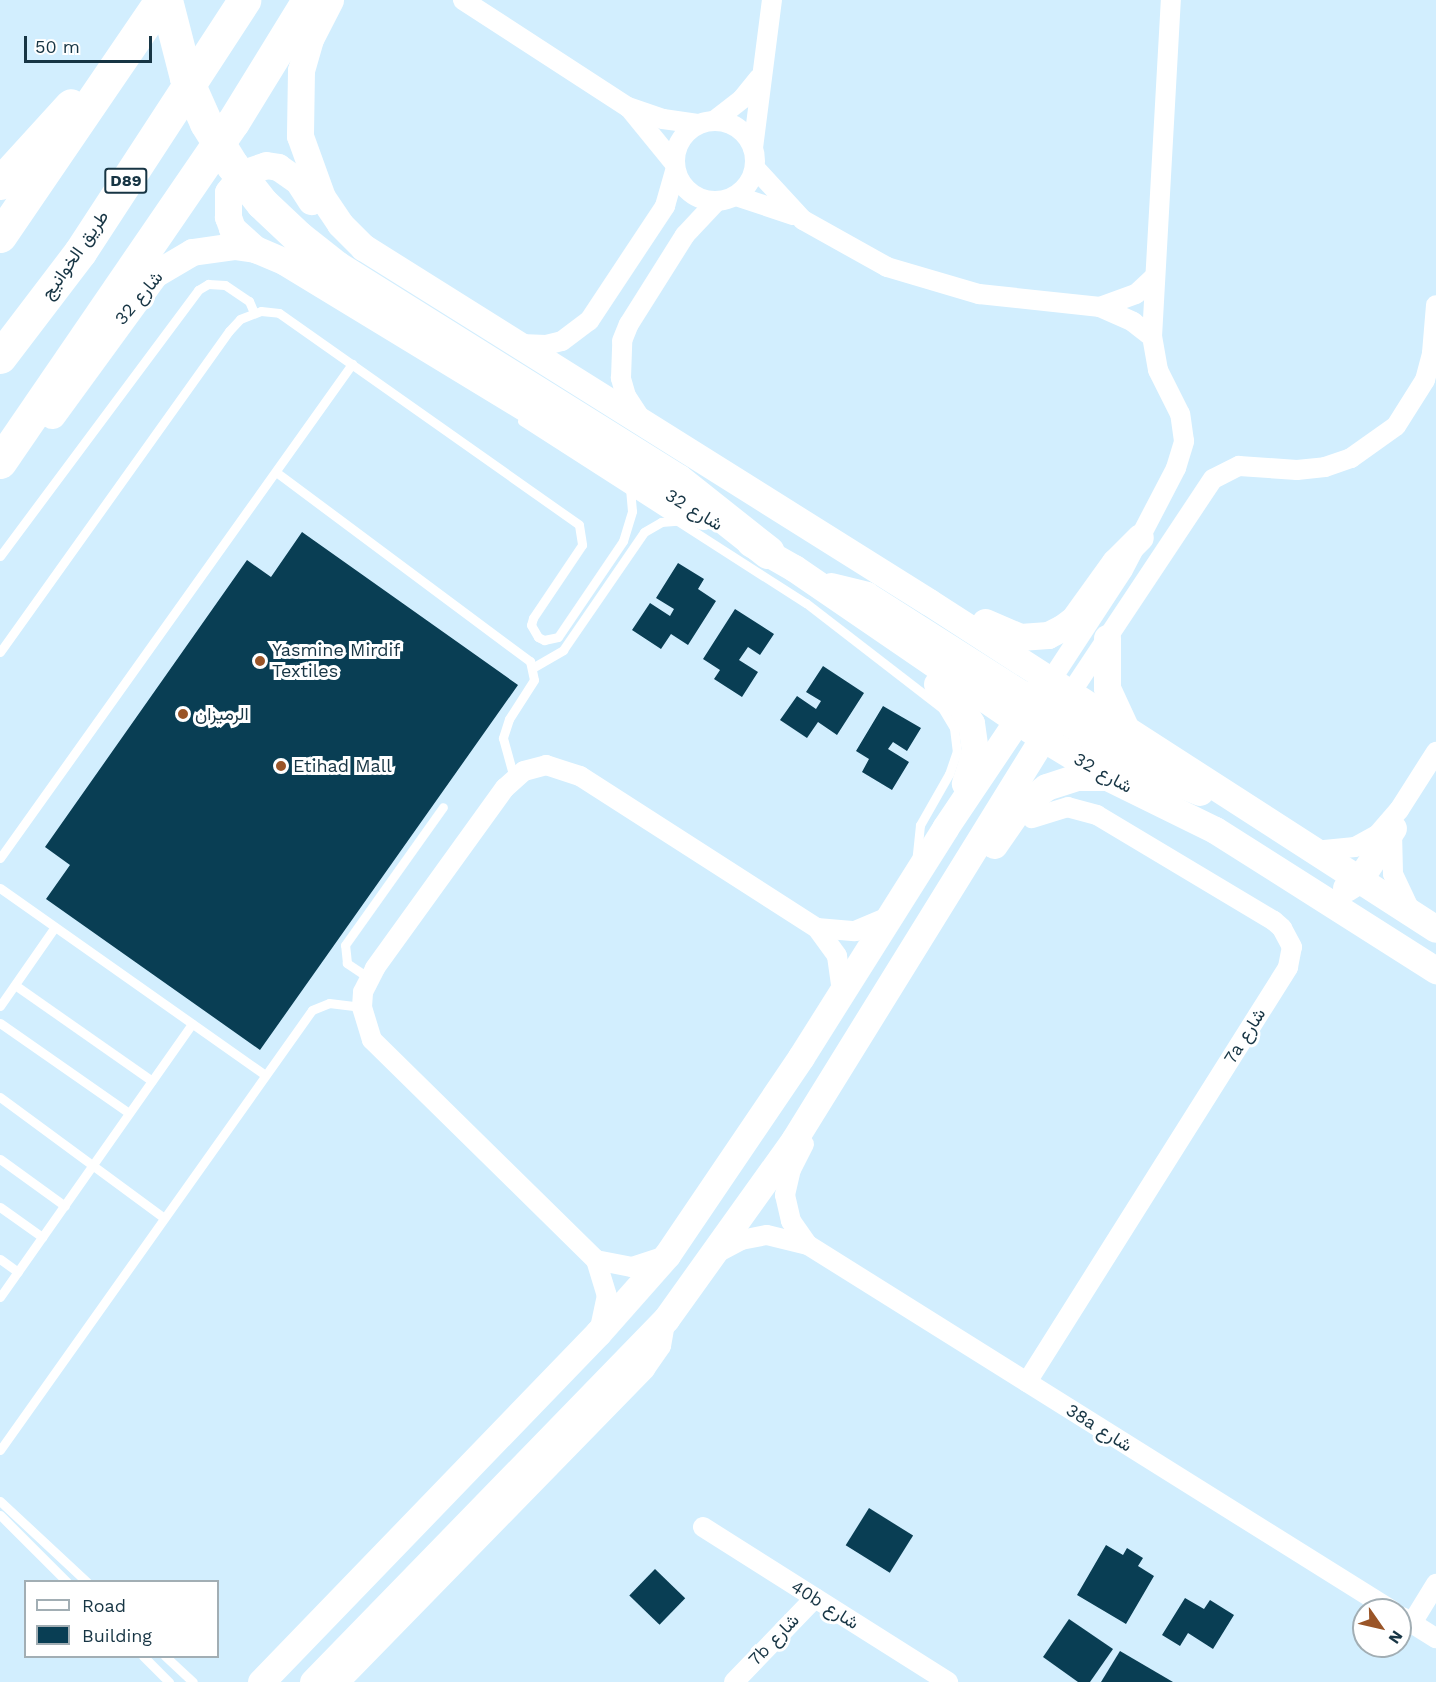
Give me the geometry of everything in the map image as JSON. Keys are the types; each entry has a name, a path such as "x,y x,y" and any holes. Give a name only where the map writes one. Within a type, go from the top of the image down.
{"highway":[{"name":"طريق الخوانيج","path":"0,357 80,252 244,0"},
{"path":"0,462 233,122 308,0"},
{"path":"0,183 159,6"},
{"path":"0,236 159,6"},
{"path":"159,6 206,123 262,203 297,237 336,267 701,496 768,552"}],"street":[{"path":"330,0 310,39 302,70 300,135 322,197 340,224 363,247"},
{"path":"463,0 628,107 663,119 734,125 753,148"},
{"path":"646,426 626,396 620,360 622,341 629,324 691,225 716,202 736,196 751,179 755,168 753,148 755,109 764,71 772,0"},
{"path":"313,1682 666,1319 768,1179 938,908 1048,727 1052,691 1140,537 1176,468 1184,441 1180,414 1158,370 1152,337 1171,0"},
{"path":"512,343 546,345 577,332 589,321 665,206 680,140 742,99 764,71"},
{"path":"628,107 675,167 686,190 716,202"},
{"path":"255,249 232,228 226,204 228,192 243,173 266,165 289,172 325,218 363,247 512,343 929,602 1052,691"},
{"path":"755,168 803,220"},
{"path":"736,196 803,220 858,254 917,279 979,294 1100,308 1133,321 1152,337"},
{"name":"شارع 32","path":"0,475 46,423 155,274 172,261 202,249 234,246 255,249 285,262 768,552 1017,721"},
{"path":"1100,308 1125,301 1155,276"},
{"path":"261,1682 598,1333 667,1255 700,1210 945,828 1017,721 1107,638 1213,479 1239,466 1297,470 1324,467 1351,458 1396,426 1425,380 1432,353 1436,305"},
{"path":"929,602 962,608 1013,635 1048,635 1074,619 1115,562 1140,537"},
{"path":"820,586 843,587 866,595 1129,732 1247,810 1436,929"},
{"path":"886,633 904,661 956,698 971,723 974,738 972,767 945,828"},
{"path":"1107,638 1107,688 1129,732"},
{"path":"1017,721 1048,727 1145,770 1247,810"},
{"name":"شارع 32","path":"1048,727 1107,777 1215,830 1436,970"},
{"path":"1215,830 1254,839 1332,886 1347,888 1359,880 1436,752"},
{"path":"598,1333 607,1296 596,1260 372,1040 362,1008 369,978 514,778 524,771 546,765 569,770 818,928 837,956 842,991"},
{"path":"938,908 968,878 1032,795 1060,781 1107,777"},
{"name":"7a شارع","path":"1027,1382 1288,968 1292,947 1282,928 1274,921 1096,815 1068,807 1032,818"},
{"path":"1312,851 1343,850 1367,842 1396,819"},
{"path":"1396,819 1390,851 1393,874 1413,915"},
{"path":"818,928 855,931 890,916"},
{"name":"38a شارع","path":"808,1245 791,1221 786,1181 817,1119 829,1080"},
{"name":"38a شارع","path":"713,1255 754,1236 781,1237 808,1245 1372,1598"},
{"path":"596,1260 632,1267 667,1255"},
{"path":"340,1682 645,1369 661,1346 666,1319"},
{"name":"40b شارع","path":"703,1527 948,1682"},
{"path":"1412,1612 1436,1584"},
{"name":"7b شارع","path":"734,1682 814,1599"},
{"path":"1412,1623 1436,1638"}],"lane":[{"path":"0,556 198,290 208,284 225,285 249,301 254,313"},
{"path":"0,652 229,331 240,319 254,313 267,310 279,313 579,525 584,538 533,618 533,632 544,640 562,632 623,542 632,511 630,490"},
{"path":"433,351 504,409"},
{"path":"2,852 352,364"},
{"path":"513,415 806,603 933,700 949,718 957,740 954,763 920,825 916,874"},
{"path":"276,472 534,667"},
{"path":"534,667 563,650 645,532 661,522 679,521"},
{"path":"514,778 504,748 505,728 534,680 534,667"},
{"path":"369,978 347,963 345,945 443,807"},
{"path":"0,888 265,1075"},
{"path":"0,1006 55,927"},
{"path":"15,985 152,1081"},
{"path":"0,1450 163,1217 312,1010 329,1003 362,1008"},
{"path":"0,1023 129,1113"},
{"path":"0,1297 192,1024"},
{"path":"0,1097 163,1217"},
{"path":"0,1159 65,1206"},
{"path":"0,1207 42,1237"},
{"path":"0,1259 18,1272"},
{"path":"0,1501 86,1580"},
{"path":"0,1515 66,1580"},
{"path":"145,1658 169,1682"},
{"path":"167,1658 193,1682"}],"building":[{"name":"Etihad Mall","path":"302,532 518,685 260,1050 46,899 70,865 45,847 247,560 271,577"},
{"path":"678,563 704,579 698,589 716,601 688,645 671,634 661,649 632,630 650,603 670,616 674,609 656,598"},
{"path":"735,609 774,634 760,655 748,647 739,660 758,672 742,697 714,679 720,670 703,659"},
{"path":"823,666 864,693 837,735 818,722 807,738 780,720 797,696 816,709 821,701 806,692"},
{"path":"883,706 921,728 907,751 893,742 888,749 909,762 892,790 862,772 869,759 856,751"},
{"path":"869,1508 913,1536 890,1573 846,1545"},
{"path":"1106,1545 1123,1555 1127,1548 1143,1558 1138,1566 1154,1576 1126,1624 1077,1595"},
{"path":"655,1569 685,1598 660,1625 629,1596"},
{"path":"1185,1598 1204,1609 1210,1600 1234,1615 1213,1649 1188,1633 1180,1646 1162,1635"},
{"path":"1069,1619 1113,1649 1090,1682 1078,1682 1043,1657"},
{"path":"1120,1651 1173,1682 1101,1682"}],"place":[{"name":"Yasmine Mirdif Textiles","path":"260,661"},
{"name":"الرميزان","path":"183,714"},
{"name":"Etihad Mall","path":"281,766"}]}
